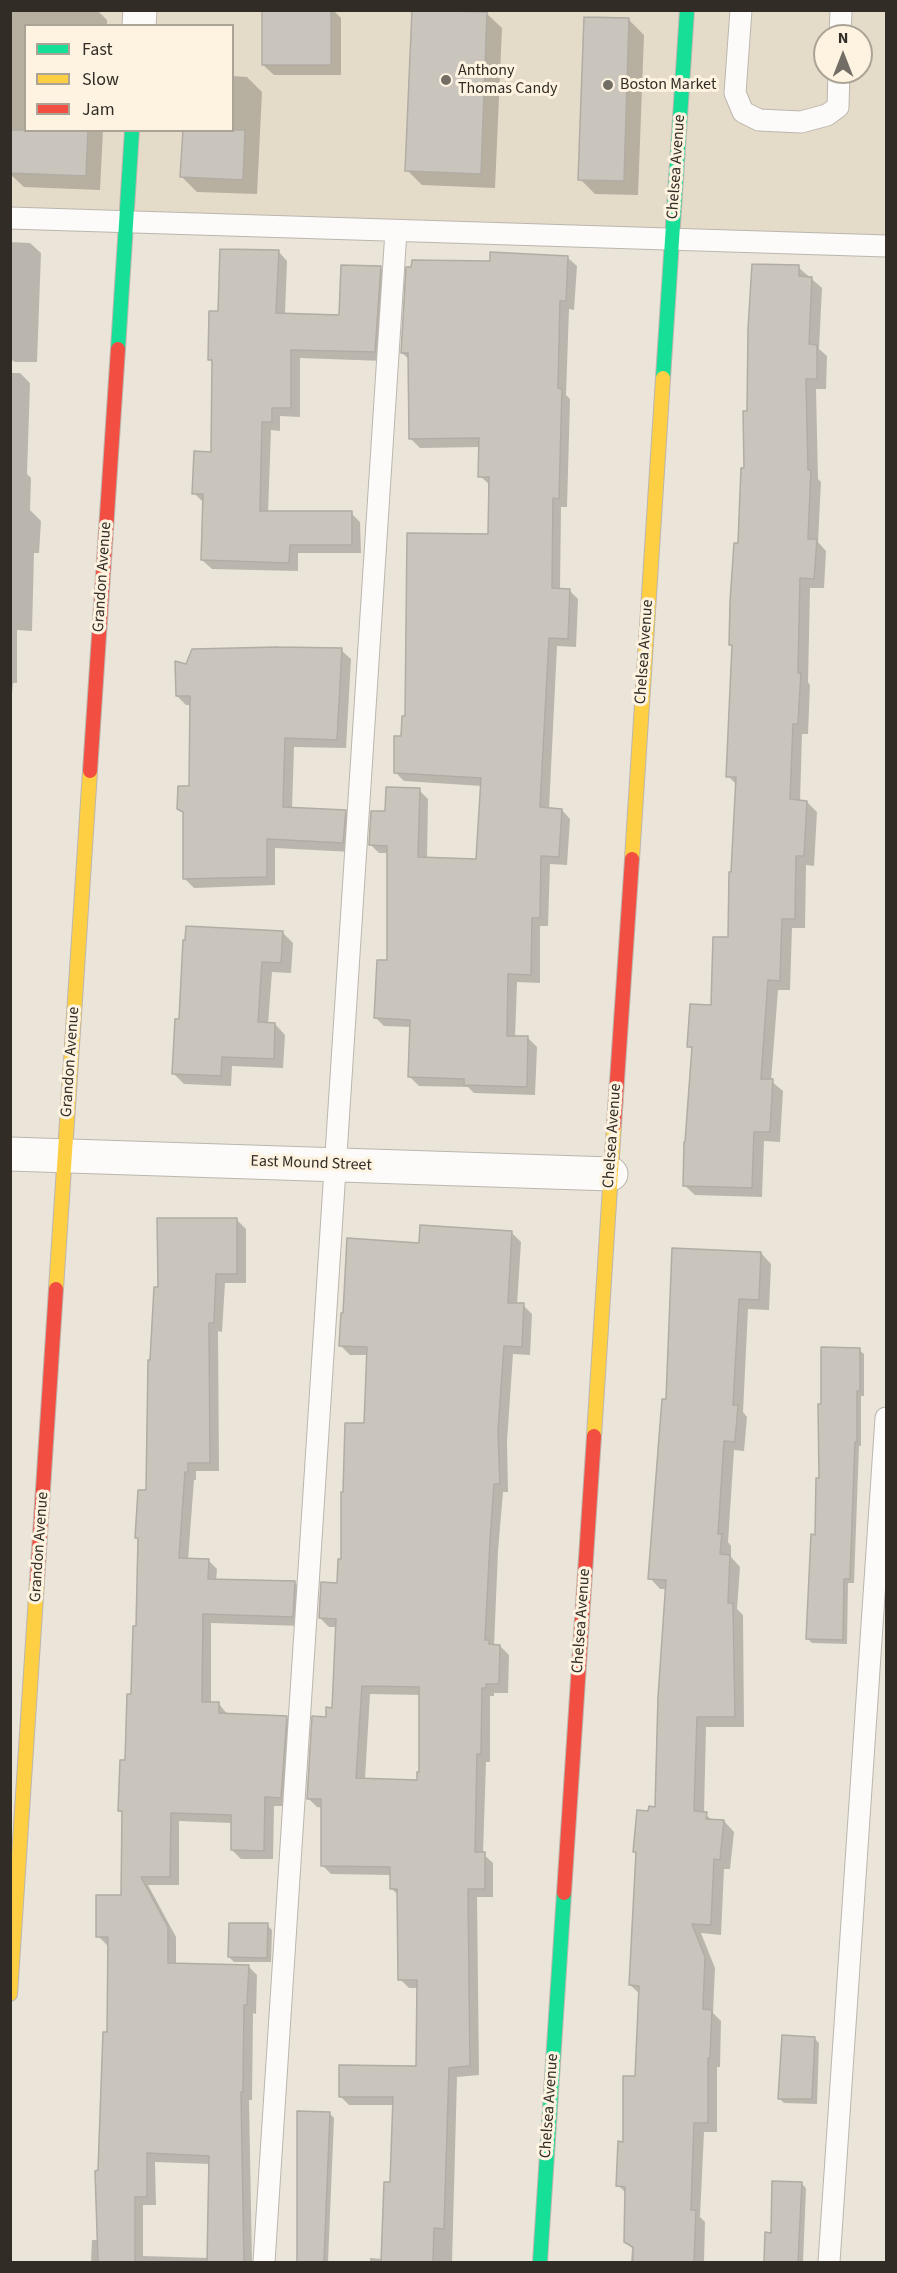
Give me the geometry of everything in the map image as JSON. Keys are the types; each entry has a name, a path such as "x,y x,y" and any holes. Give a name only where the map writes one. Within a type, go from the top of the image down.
{"street":[{"name":"Chelsea Avenue","path":"540,2262 687,10"},
{"name":"Grandon Avenue","path":"10,1994 132,132"},
{"name":"East Mound Street","path":"10,1154 611,1174"}],"lane":[{"path":"741,10 735,93 743,112 759,120 801,122 827,116 838,107 839,84"},
{"path":"10,218 886,246"},
{"path":"264,2262 396,231"},
{"path":"829,2262 886,1418"}],"shaded area":[{"path":"11,11 886,11 886,246 11,215"}],"building":[{"path":"262,10 331,10 331,65 262,65"},
{"path":"412,10 487,12 481,174 405,171"},
{"path":"584,17 629,18 624,181 578,180"},
{"path":"10,130 88,132 86,176 10,173"},
{"path":"245,130 243,180 180,177 183,132"},
{"path":"220,249 279,250 276,313 339,315 341,265 381,266 375,352 291,350 291,408 272,408 272,422 262,422 260,511 352,511 352,545 290,545 289,563 201,560 203,494 192,494 194,451 211,452 212,360 208,360 209,311 218,311"},
{"path":"490,252 568,256 566,301 560,301 558,388 562,389 559,499 553,498 552,588 570,589 568,639 549,638 540,807 562,809 559,857 541,856 540,918 532,918 531,975 508,974 507,1036 528,1036 527,1087 464,1085 464,1079 408,1077 410,1020 374,1018 377,960 387,960 387,846 369,845 371,811 385,811 386,787 420,788 418,857 476,859 481,778 394,773 394,736 401,736 402,716 405,716 407,533 488,534 489,477 478,477 479,438 409,439 408,353 401,353 406,267 411,267 412,260 490,261"},
{"path":"752,264 799,265 799,276 812,277 809,344 817,345 817,379 806,379 808,470 811,470 808,539 817,539 814,579 800,578 798,673 801,673 798,724 793,724 790,799 807,801 804,856 796,856 795,919 782,919 780,981 768,980 761,1079 773,1079 770,1132 754,1132 752,1188 683,1186 684,1142 692,1047 687,1047 690,1004 711,1005 713,937 728,937 729,872 731,872 736,777 726,777 732,645 729,645 730,602 734,543 738,543 741,468 744,468 743,411 747,411"},
{"path":"342,648 337,740 285,738 283,807 346,810 343,843 267,839 267,877 183,879 183,812 177,809 178,786 189,786 190,696 176,696 175,661 186,664 192,649"},
{"path":"186,926 283,931 281,963 262,962 258,1022 275,1023 274,1059 222,1057 221,1076 172,1074 175,1019 179,1019 183,940 185,940"},
{"path":"157,1218 237,1218 237,1274 216,1274 214,1323 209,1323 210,1463 188,1463 188,1472 185,1472 179,1558 209,1559 208,1579 295,1581 293,1617 203,1614 202,1702 219,1702 219,1713 287,1716 281,1798 265,1797 264,1851 231,1850 231,1815 171,1813 170,1877 141,1877 168,1927 168,1963 249,1965 247,2005 244,2005 243,2092 241,2092 244,2262 207,2262 209,2156 147,2153 147,2197 135,2197 135,2262 98,2262 95,2171 98,2170 103,2032 107,2032 108,1937 96,1937 96,1895 121,1895 122,1811 118,1811 120,1760 125,1760 127,1694 131,1694 133,1626 136,1626 138,1538 135,1538 138,1490 146,1490 148,1360 150,1360 154,1287 158,1287"},
{"path":"420,1225 512,1231 508,1303 524,1303 522,1347 504,1346 498,1431 500,1484 494,1484 485,1640 489,1640 489,1644 500,1645 499,1684 486,1684 486,1688 482,1688 481,1754 477,1754 475,1852 485,1852 485,1889 468,1889 470,2066 449,2068 444,2229 434,2228 433,2262 381,2262 384,2182 390,2182 393,2097 339,2097 339,2065 416,2066 417,1980 398,1980 397,1889 390,1889 390,1867 321,1866 321,1799 307,1799 312,1716 326,1717 326,1707 332,1708 336,1619 319,1618 321,1582 337,1583 338,1559 341,1559 341,1492 343,1492 345,1423 364,1423 367,1347 339,1346 347,1238 419,1243","holes":["362,1686 419,1687 419,1772 417,1772 417,1780 356,1778"]},
{"path":"672,1248 761,1252 759,1300 739,1299 733,1405 738,1405 735,1442 724,1441 718,1534 722,1534 720,1554 730,1555 728,1603 733,1603 735,1717 697,1717 694,1811 707,1812 706,1819 724,1820 720,1860 714,1859 711,1925 692,1924 705,1957 703,2009 712,2010 710,2058 708,2058 708,2123 694,2123 691,2210 696,2210 694,2262 633,2262 633,2247 624,2242 625,2187 616,2186 618,2141 623,2142 623,2076 635,2076 639,1986 629,1985 636,1852 633,1852 637,1810 648,1811 649,1806 655,1807 658,1697 666,1580 648,1579 662,1399 666,1399"},
{"path":"821,1347 860,1348 860,1391 857,1391 857,1442 855,1442 850,1579 844,1579 843,1640 806,1639 811,1534 815,1535 816,1478 819,1478 818,1404 821,1404"},
{"path":"229,1923 268,1923 267,1958 228,1957"},
{"path":"782,2035 815,2037 812,2099 778,2099"},
{"path":"297,2111 330,2112 324,2262 297,2262"},
{"path":"772,2181 802,2182 798,2262 764,2262 765,2232 771,2233"}],"traffic: fast":[{"path":"663,378 687,10"},
{"path":"118,349 132,132"},
{"path":"540,2262 564,1893"}],"traffic: slow":[{"path":"632,859 663,378"},
{"path":"56,1289 90,771"},
{"path":"594,1436 614,1125"},
{"path":"10,1994 37,1581"}],"traffic: jam":[{"path":"90,771 118,349"},
{"path":"614,1125 632,859"},
{"path":"37,1581 56,1289"},
{"path":"564,1893 594,1436"}],"place":[{"name":"Anthony Thomas Candy","path":"446,80"},
{"name":"Boston Market","path":"608,85"}]}
